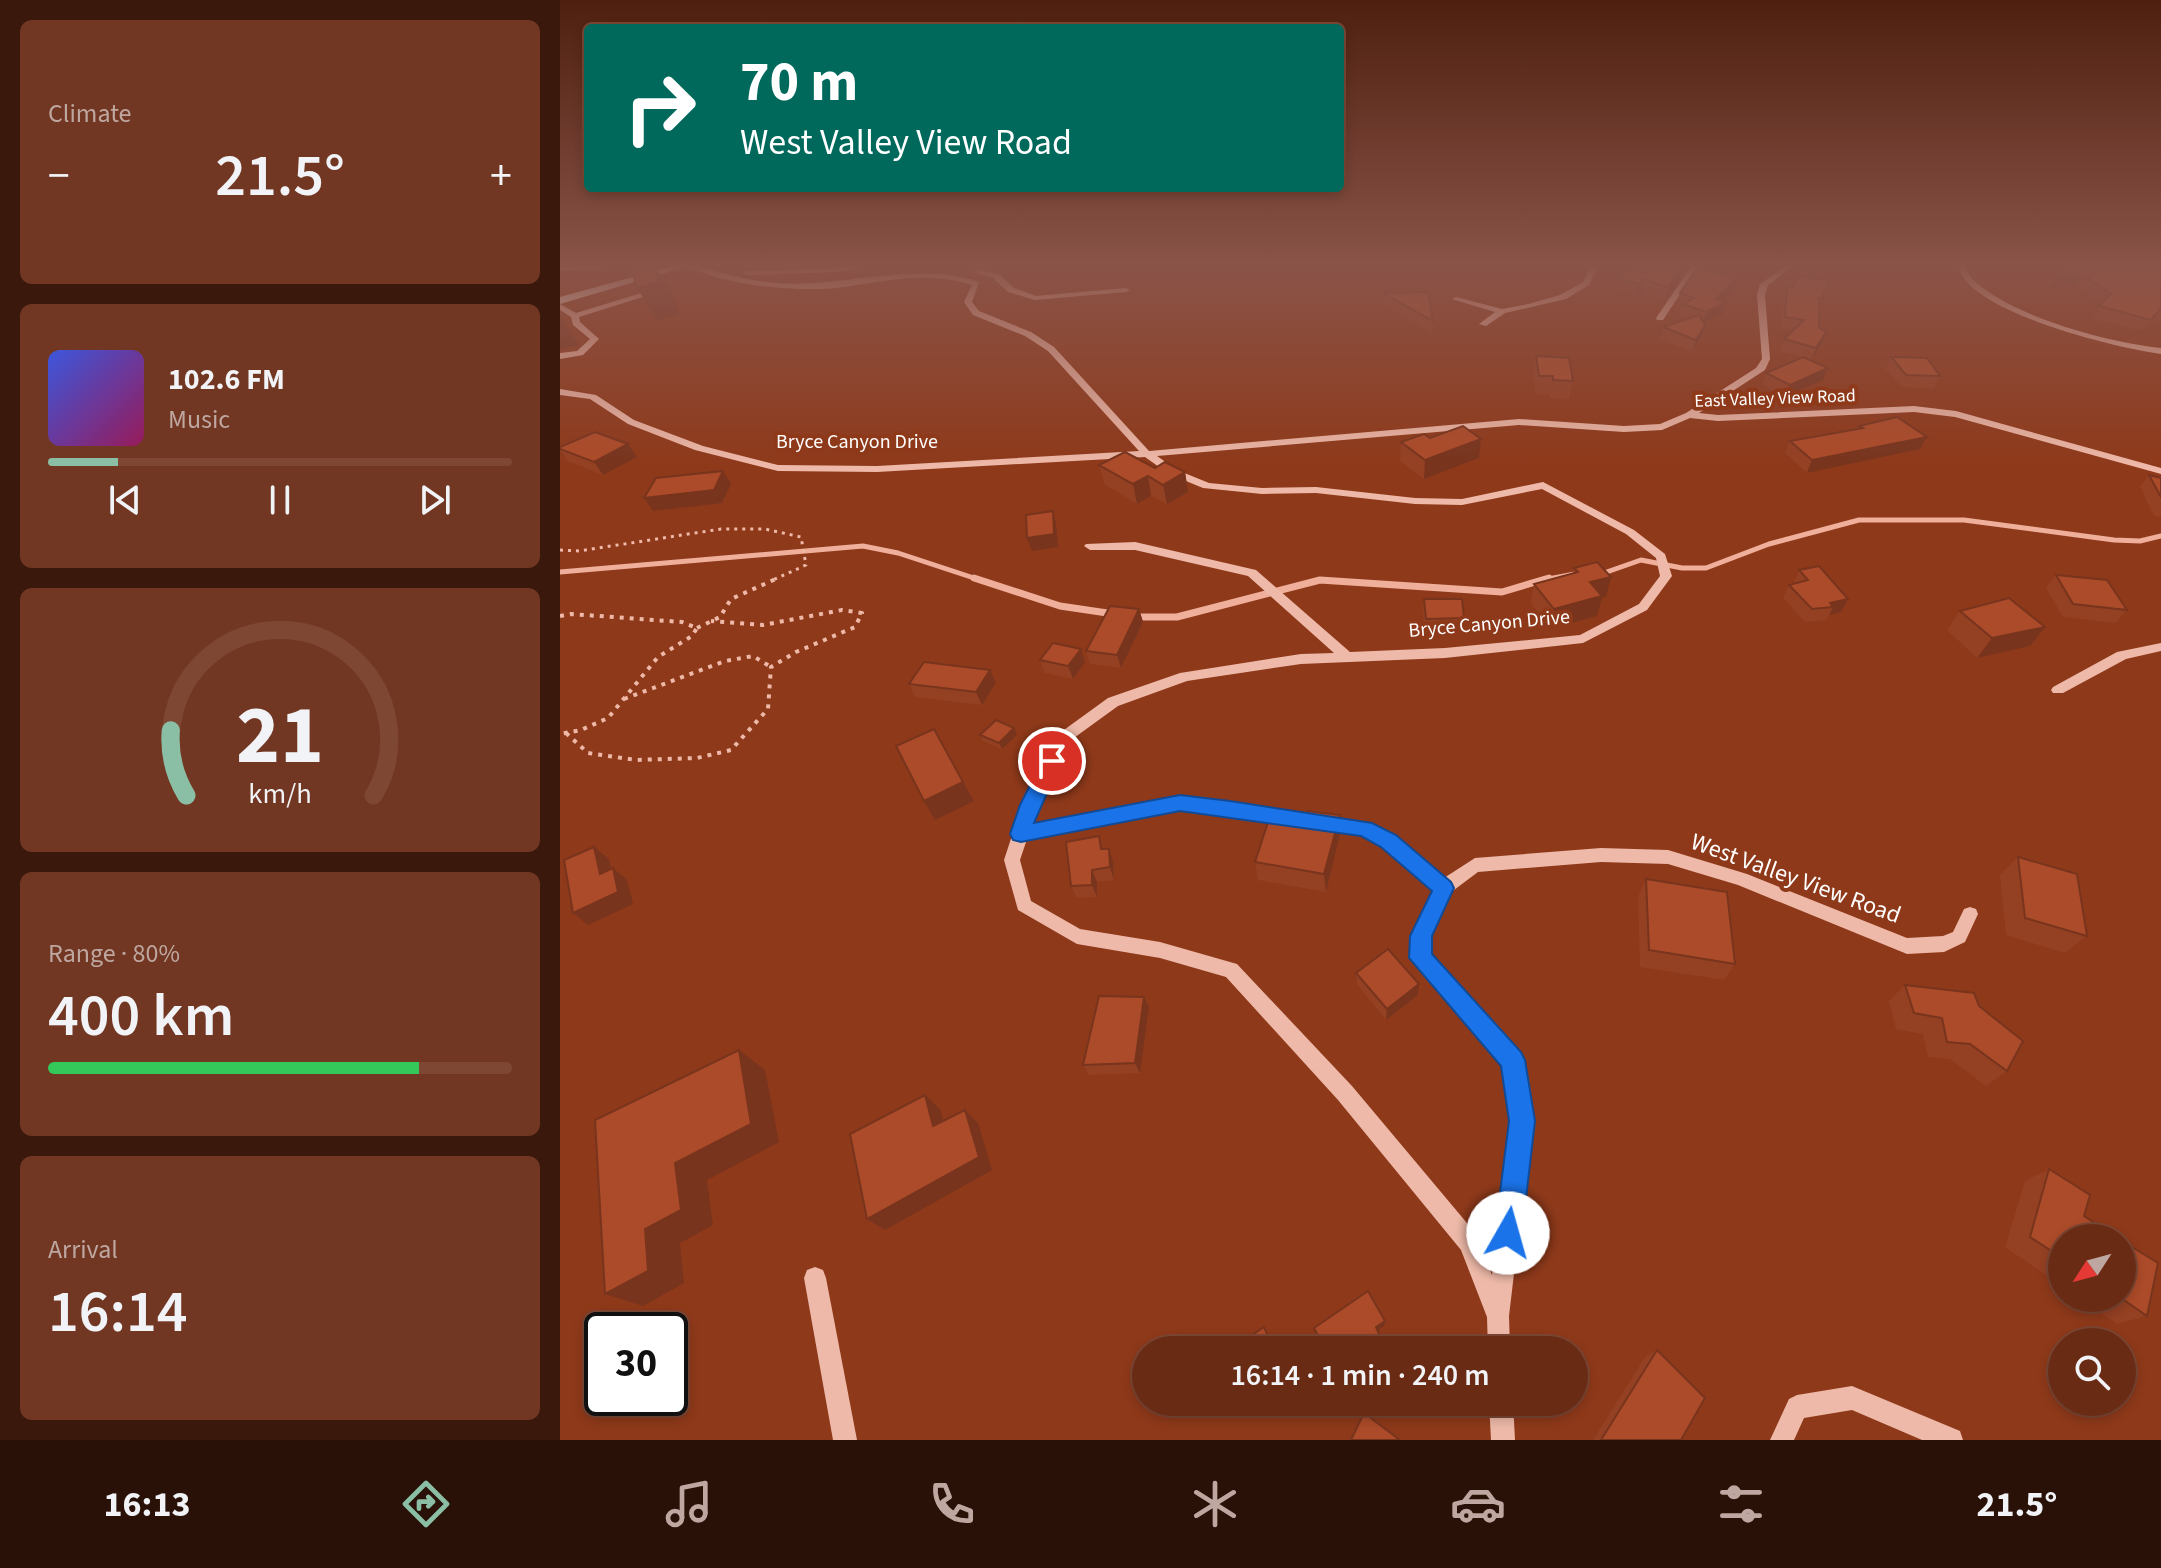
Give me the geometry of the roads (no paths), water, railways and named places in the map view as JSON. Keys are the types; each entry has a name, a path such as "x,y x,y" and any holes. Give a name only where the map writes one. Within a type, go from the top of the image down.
{"street":[{"path":"560,356 580,353 595,339 586,331"},
{"path":"1021,331 1051,349 1146,453"},
{"path":"1689,415 1760,370 1766,359 1764,331"},
{"path":"2079,331 2105,341 2161,351"},
{"name":"Bryce Canyon Drive","path":"560,392 593,397 631,422 699,448 778,468 877,469 1146,453 1173,472 1207,486 1262,491 1316,490 1415,501 1462,502 1543,485 1575,499 1630,532 1661,557 1666,576 1643,607 1583,639 1445,653 1301,659 1185,676 1113,702 1062,739 1030,805 1012,860 1024,905 1077,936 1160,950 1231,970 1345,1093 1469,1243 1498,1317 1499,1336"},
{"name":"East Valley View Road","path":"1146,453 1519,422 1624,429 1662,427 1689,415 1718,418 1914,409 1956,414 2161,471"},
{"path":"1090,546 1135,546 1252,573 1347,657"},
{"path":"2058,690 2122,655 2161,647"},
{"path":"1021,834 1180,803 1240,810 1364,828 1389,841 1444,888"},
{"name":"West Valley View Road","path":"1498,1317 1522,1121 1513,1060 1420,958 1421,936 1444,888 1475,865 1601,855 1668,857 1741,879 1907,946 1944,944 1959,937 1970,914"},
{"path":"815,1278 845,1440"},
{"path":"1782,1440 1797,1407 1852,1398 1951,1440"},
{"path":"1502,1416 1503,1440"}],"waterway":[{"path":"1601,574 1641,560 1682,568 1706,568 1769,544 1859,520 1964,520 2114,540 2140,541 2161,536"},
{"path":"560,572 863,546 898,553 980,580"},
{"path":"1543,580 1580,573"},
{"path":"974,578 1060,606 1114,614"},
{"path":"1134,617 1177,617 1320,580 1502,592 1549,578"}]}
